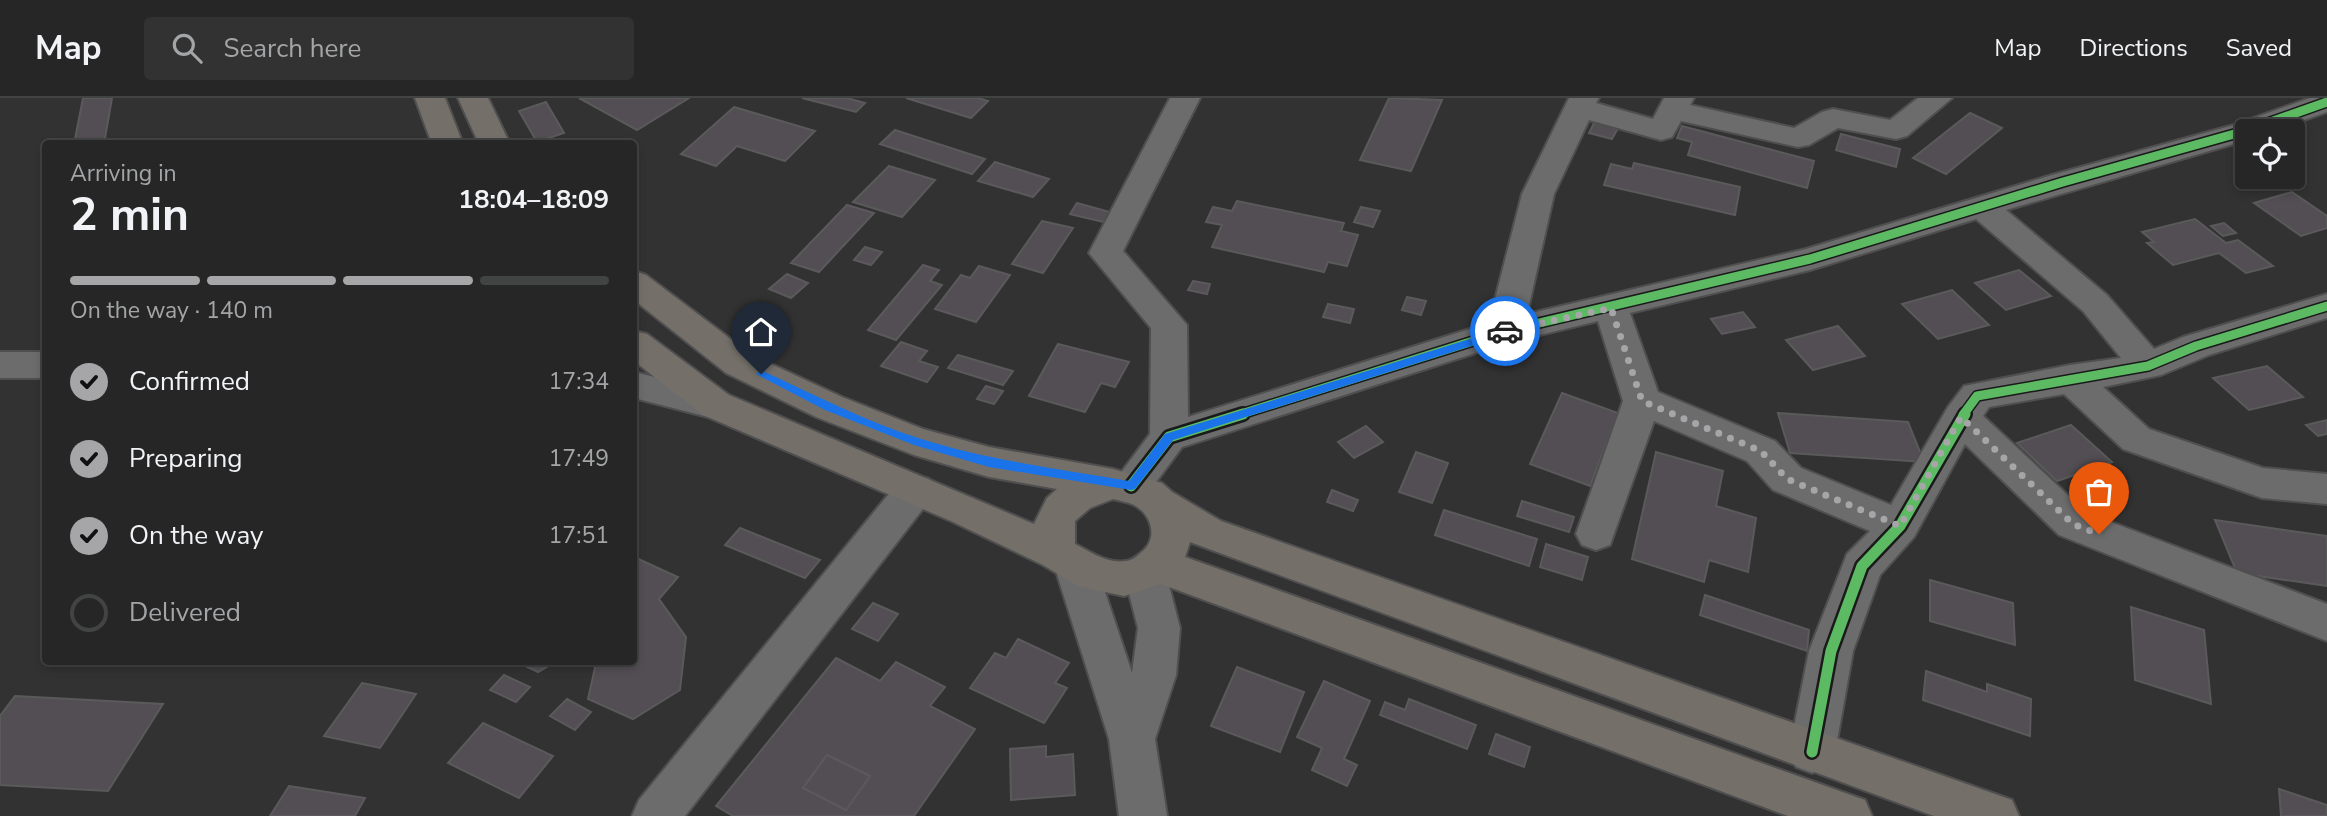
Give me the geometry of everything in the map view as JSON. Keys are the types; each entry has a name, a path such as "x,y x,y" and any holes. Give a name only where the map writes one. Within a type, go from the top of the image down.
{"main road":[{"path":"430,98 447,140"},
{"path":"473,98 493,140"},
{"path":"637,286 739,364 829,407 914,441 989,462 1136,491 1207,532 1995,816"},
{"path":"637,345 716,405 915,489 1095,577 1115,580 1151,570 1168,553 1173,540 1169,514 1136,491 1095,488 1061,506 1053,526 1066,561"},
{"path":"1151,570 1848,816"}],"street":[{"path":"1136,491 1169,437 1169,324 1106,253 1185,98"},
{"path":"1505,331 1538,194 1581,103 1661,131 1676,104 1798,138 1833,118 1896,130 1937,98"},
{"path":"1169,437 1505,331 1810,259 2063,182 2245,131 2327,102"},
{"path":"1983,208 2095,303 2148,366"},
{"path":"1812,752 1831,651 1862,566 1900,526 1961,417 1977,396 2148,366 2196,346 2327,306"},
{"path":"1596,534 1642,401 1611,308"},
{"path":"0,365 42,365"},
{"path":"2070,378 2136,439 2262,483 2327,489"},
{"path":"637,387 716,405"},
{"path":"1642,401 1761,451 1787,479 1900,526"},
{"path":"1961,417 2073,524 2327,623"},
{"path":"656,816 915,489"},
{"path":"1066,561 1132,738 1143,816"},
{"path":"1132,738 1154,675 1159,628 1151,570"}],"building":[{"path":"83,98 112,98 105,140 75,140"},
{"path":"579,98 689,98 637,130"},
{"path":"802,98 847,98 865,103 856,112"},
{"path":"906,98 978,98 988,101 971,118"},
{"path":"1389,98 1442,100 1411,171 1360,160"},
{"path":"546,102 564,133 536,140 519,111"},
{"path":"734,107 815,131 785,161 737,146 716,166 681,154"},
{"path":"1970,113 2002,128 1946,174 1913,158"},
{"path":"1595,121 1618,128 1612,139 1589,133"},
{"path":"1682,126 1814,161 1807,188 1688,155 1692,142 1677,138"},
{"path":"895,130 985,159 972,174 880,144"},
{"path":"1841,134 1900,149 1896,167 1836,150"},
{"path":"995,162 1049,179 1033,197 978,181"},
{"path":"1634,163 1740,187 1735,215 1604,185 1611,164 1632,169"},
{"path":"889,166 935,180 902,217 853,202"},
{"path":"2292,192 2327,216 2327,228 2301,236 2254,203"},
{"path":"1237,201 1344,223 1341,231 1358,235 1347,266 1328,262 1324,272 1212,247 1222,225 1206,222 1213,207 1232,211"},
{"path":"1077,203 1110,212 1104,222 1070,214"},
{"path":"847,205 874,213 819,272 791,263"},
{"path":"1361,207 1380,211 1373,227 1354,222"},
{"path":"2195,219 2226,243 2238,240 2273,266 2246,273 2219,253 2173,265 2147,243 2154,242 2142,232"},
{"path":"1042,221 1073,228 1043,273 1012,264"},
{"path":"2224,223 2236,233 2223,236 2211,226"},
{"path":"865,247 882,252 871,265 854,260"},
{"path":"923,265 939,270 930,281 942,285 896,340 868,330"},
{"path":"979,266 1010,275 976,322 935,309 961,275 970,278"},
{"path":"2019,270 2051,296 2006,310 1975,283"},
{"path":"787,274 808,283 791,298 769,289"},
{"path":"1193,281 1210,284 1207,294 1188,290"},
{"path":"1952,290 1989,325 1938,339 1902,304"},
{"path":"1407,297 1426,301 1421,315 1402,310"},
{"path":"1328,304 1354,309 1350,323 1323,317"},
{"path":"1743,312 1755,327 1722,334 1711,319"},
{"path":"1838,326 1865,356 1813,370 1786,340"},
{"path":"901,342 927,351 919,361 938,367 927,382 881,366"},
{"path":"1058,344 1129,362 1115,387 1101,383 1085,412 1029,396"},
{"path":"958,355 1013,371 1003,385 948,368"},
{"path":"2267,366 2303,397 2249,410 2213,378"},
{"path":"986,386 1003,391 994,404 977,399"},
{"path":"1562,393 1618,413 1590,486 1530,464"},
{"path":"1778,413 1908,422 1924,462 1790,453"},
{"path":"2327,420 2327,434 2318,436 2306,425"},
{"path":"2071,425 2112,462 2057,481 2017,443"},
{"path":"1366,426 1383,442 1354,458 1338,442"},
{"path":"1416,452 1448,463 1432,503 1399,492"},
{"path":"1656,452 1723,471 1716,506 1756,518 1748,572 1709,560 1704,582 1632,559"},
{"path":"1332,490 1358,500 1353,511 1327,502"},
{"path":"1522,501 1574,517 1569,532 1517,516"},
{"path":"1444,510 1537,539 1529,566 1435,535"},
{"path":"2215,520 2327,536 2327,586 2237,573"},
{"path":"740,528 820,560 805,578 725,545"},
{"path":"1546,544 1588,557 1582,580 1540,567"},
{"path":"637,558 678,577 659,599 686,637 680,690 633,719 588,699 596,665 637,665"},
{"path":"1930,580 2013,603 2015,645 1930,621"},
{"path":"1705,595 1809,630 1807,651 1700,615"},
{"path":"873,603 898,614 878,641 852,629"},
{"path":"2131,607 2204,630 2211,704 2135,680"},
{"path":"1018,639 1069,663 1055,683 1067,688 1044,723 970,688 995,653 1006,658"},
{"path":"836,658 880,681 896,662 945,687 930,706 975,729 914,816 733,816 716,806","holes":["827,755 870,776 846,810 803,788"]},
{"path":"523,665 550,665 538,672"},
{"path":"1237,667 1304,692 1280,752 1211,726"},
{"path":"1926,671 1987,692 1987,684 2031,699 2030,736 1923,700"},
{"path":"504,675 530,687 516,702 490,690"},
{"path":"1324,681 1370,701 1344,759 1357,765 1347,786 1312,770 1322,748 1297,737"},
{"path":"362,683 416,694 380,748 324,736"},
{"path":"15,696 163,704 108,791 0,785 0,716"},
{"path":"567,699 591,712 575,730 550,716"},
{"path":"1409,699 1476,725 1467,749 1380,715 1385,702 1405,710"},
{"path":"483,723 553,756 519,798 448,763"},
{"path":"1496,734 1530,747 1524,767 1489,754"},
{"path":"1046,746 1046,757 1073,754 1075,795 1011,800 1010,749"},
{"path":"827,755 870,776 846,810 803,788"},
{"path":"289,786 365,798 355,816 270,816"},
{"path":"2279,789 2327,805 2327,816 2281,816"}],"cycle path":[{"path":"1131,486 1169,437 1505,331 1810,259 2063,182 2245,131 2327,102"},
{"path":"1812,752 1831,651 1862,566 1900,526 1956,426 1977,396 2148,366 2196,346 2327,306"}],"way so far":[{"path":"1505,331 1611,308 1642,401 1761,451 1787,479 1900,526 1961,417 2073,524 2099,534"}],"route":[{"path":"761,374 829,407 914,441 989,462 1131,486 1169,437 1505,331"}]}
